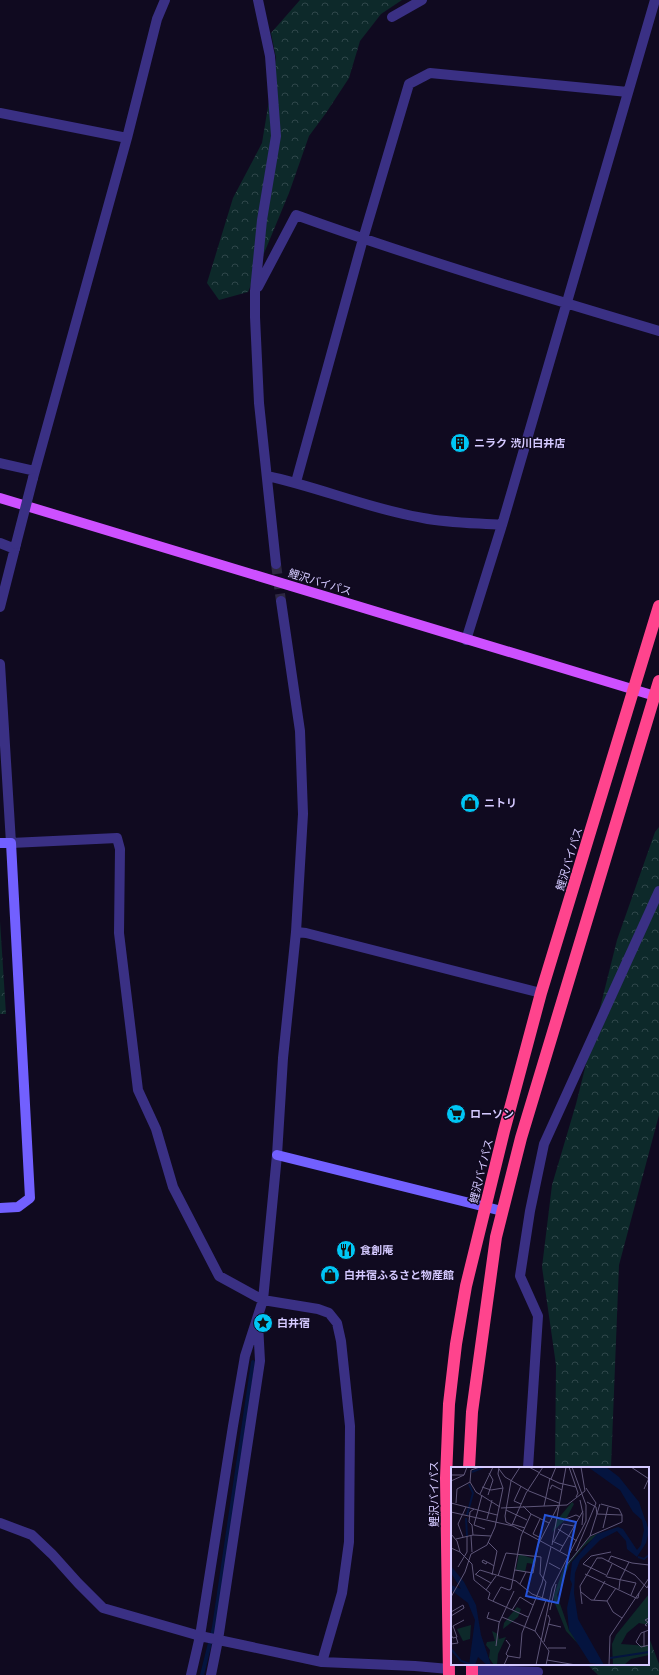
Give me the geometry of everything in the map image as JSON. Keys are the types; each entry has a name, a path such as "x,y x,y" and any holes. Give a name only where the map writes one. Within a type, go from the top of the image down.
{"highway":[{"name":"鯉沢バイパス","path":"449,1672 446,1485 449,1404 456,1344 466,1286 485,1207 541,994 659,606"},
{"path":"469,1467 472,1412 478,1356 496,1237 502,1211 521,1138 657,697 659,681"}],"main road":[{"name":"鯉沢バイパス","path":"0,498 657,697"}],"street":[{"path":"0,607 34,474 127,138 157,19 165,0"},
{"path":"258,0 270,56 276,136 262,220 255,291 259,404 276,564"},
{"path":"392,17 422,0"},
{"path":"466,640 502,525 655,0"},
{"path":"296,482 409,84 430,73 628,92"},
{"path":"0,113 127,138"},
{"path":"255,291 296,215 364,239 566,303 659,330"},
{"path":"0,463 34,474"},
{"path":"267,476 296,482 354,501 424,519 502,525"},
{"path":"0,543 15,546"},
{"path":"191,1675 203,1637 245,1356 263,1300 277,1155 283,1058 296,932 303,814 300,731 281,601"},
{"path":"0,664 30,1198 18,1207 0,1208"},
{"path":"0,843 116,838 120,850 119,933 138,1090 156,1129 173,1187 219,1276 263,1300 318,1308 337,1322 341,1341 350,1426 349,1542 342,1592 322,1662"},
{"path":"528,1467 538,1316 520,1276 530,1211 544,1144 659,891"},
{"path":"296,932 306,933 366,948 541,994"},
{"path":"277,1155 502,1211"},
{"path":"211,1675 260,1361 257,1318"},
{"path":"0,1523 32,1535 103,1608 203,1637 322,1662 449,1672"},
{"path":"472,1670 538,1670"}],"green space":[{"path":"300,0 402,0 381,14 360,41 349,78 309,136 289,193 248,292 219,300 207,283 233,198 262,143 276,58 271,33"},
{"path":"659,827 659,1115 619,1265 611,1467 555,1467 556,1365 542,1267 552,1185 576,1104 617,940 655,832"},
{"path":"0,921 6,1014 0,1014"},
{"path":"649,1638 659,1664 659,1675 598,1675 588,1665 649,1665"}],"waterway":[{"path":"202,1675 214,1627 253,1362"}],"tunnel":[{"path":"276,564 281,601"}],"place":[{"name":"ニラク 渋川白井店","path":"460,443"},
{"name":"ニトリ","path":"470,803"},
{"name":"ローソン","path":"456,1114"},
{"name":"食創庵","path":"346,1250"},
{"name":"白井宿ふるさと物産館","path":"330,1275"},
{"name":"白井宿","path":"263,1323"}]}
